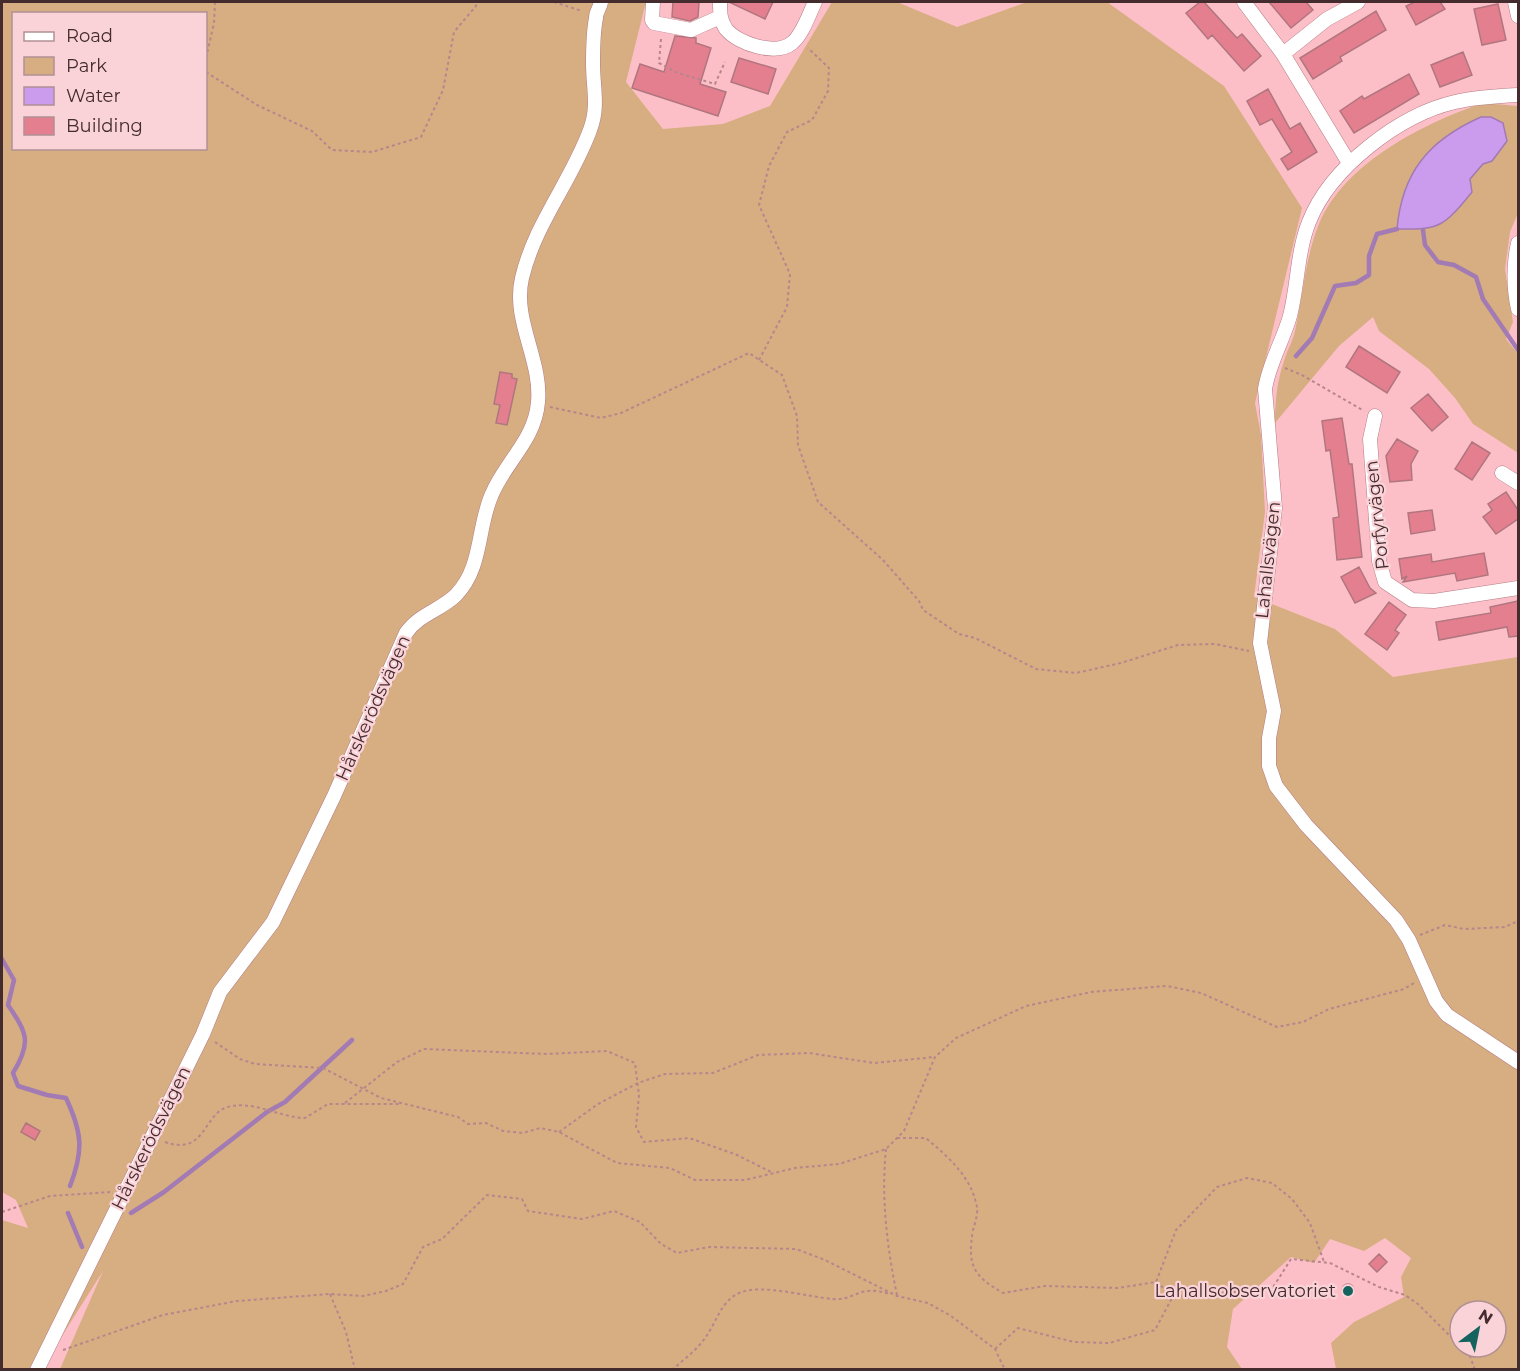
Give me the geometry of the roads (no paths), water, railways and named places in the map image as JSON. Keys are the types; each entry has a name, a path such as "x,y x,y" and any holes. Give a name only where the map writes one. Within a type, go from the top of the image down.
{"street":[{"name":"Hårskerödsvägen","path":"38,1370 203,1034 220,992 273,922 334,796 406,633 418,619 455,595 468,578 477,554 492,493 532,431 538,404 539,382 523,325 520,300 521,281 537,231 584,146 596,114 593,65 596,16 601,2"},
{"path":"653,2 652,20 664,26 691,30 720,17"},
{"path":"720,2 720,17 726,29 738,39 766,47 783,47 797,37 815,2"},
{"path":"1244,2 1283,54 1349,163"},
{"path":"1283,54 1327,19 1358,2"},
{"name":"Lahallsvägen","path":"1518,95 1452,102 1415,118 1349,163 1321,199 1308,223 1290,317 1267,376 1265,401 1275,508 1261,623 1261,654 1274,711 1268,747 1269,766 1276,786 1306,825 1377,897 1409,940 1436,1001 1447,1015 1518,1062"},
{"path":"1518,243 1514,263 1514,290 1518,309"},
{"name":"Porfyrvägen","path":"1375,416 1370,439 1379,561 1385,582 1412,600 1434,601 1518,588"},
{"path":"1502,473 1518,483"}],"water":[{"path":"1481,117 1491,117 1503,123 1507,141 1492,161 1483,164 1470,179 1472,192 1448,219 1440,224 1433,227 1397,229 1405,191 1421,160 1447,136"}],"waterway":[{"path":"1296,356 1312,338 1335,286 1356,283 1369,275 1369,256 1377,234 1397,229"},
{"path":"1423,230 1425,245 1438,262 1454,265 1476,277 1483,299 1518,350"},
{"path":"2,959 14,980 8,1005 25,1038 23,1053 13,1073 18,1086 66,1098 78,1131 78,1162 70,1186"},
{"path":"131,1213 164,1192 267,1112 285,1102 352,1040"},
{"path":"68,1213 82,1247"}],"place":[{"name":"Lahallsobservatoriet","path":"1348,1291"}]}
